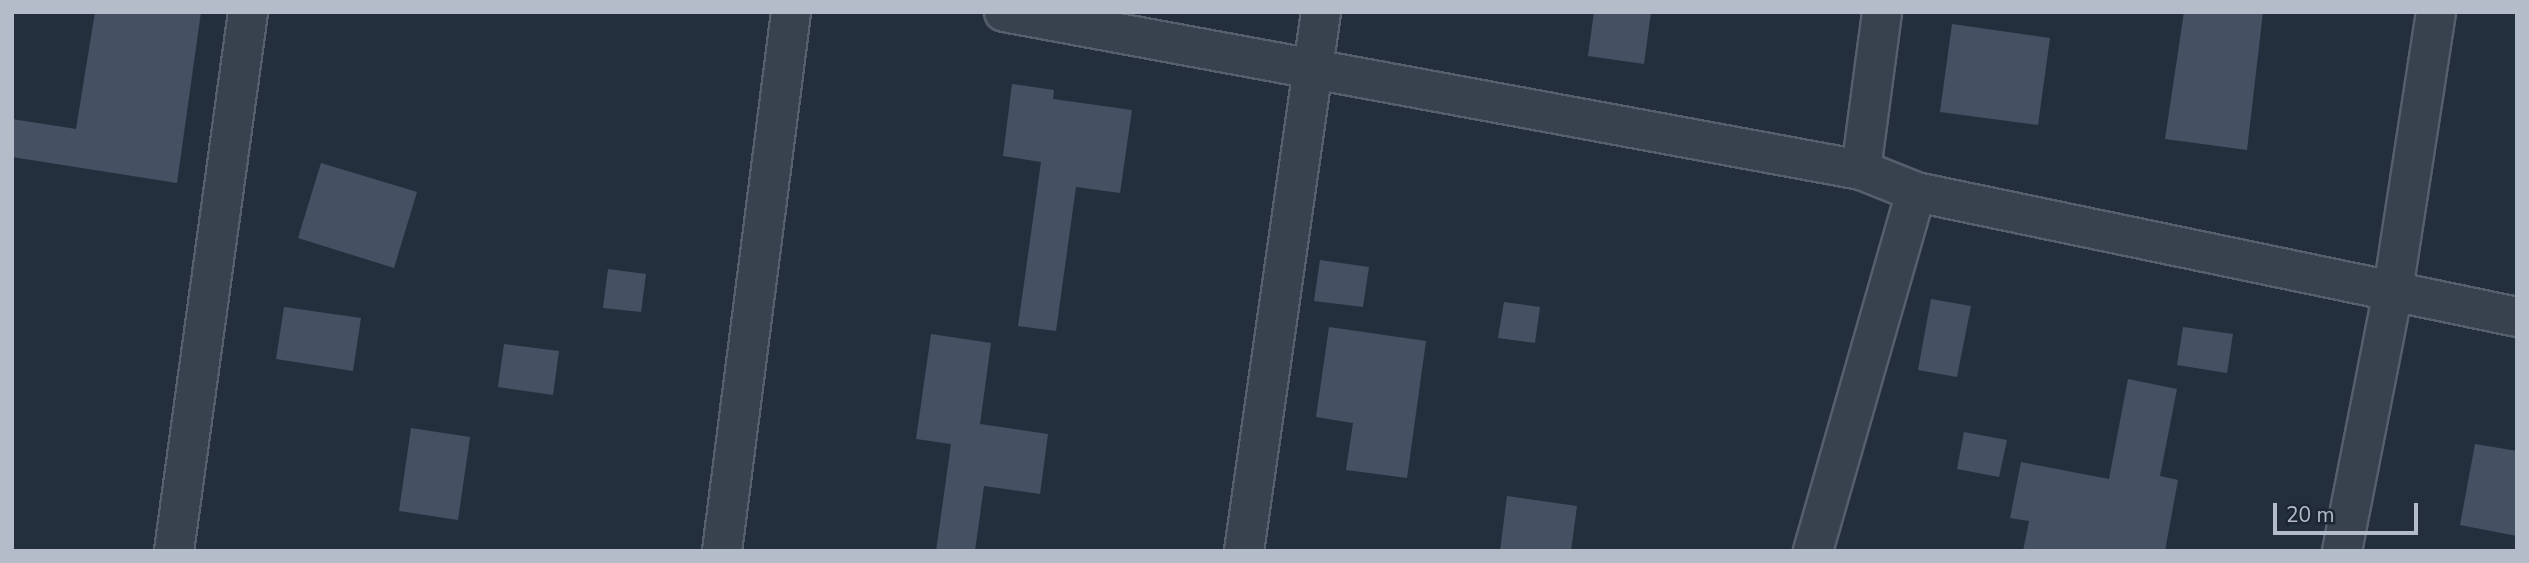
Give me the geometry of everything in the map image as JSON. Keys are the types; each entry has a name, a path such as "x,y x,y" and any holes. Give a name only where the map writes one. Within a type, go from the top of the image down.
{"street":[{"path":"174,551 248,12"},
{"path":"722,551 791,12"},
{"path":"1004,12 1861,170 1916,191 2517,317"},
{"path":"1244,551 1321,12"},
{"path":"1861,170 1882,12"},
{"path":"2342,551 2393,290 2436,12"},
{"path":"1813,551 1916,191"}],"building":[{"path":"95,12 201,12 177,183 12,157 12,119 76,129"},
{"path":"1594,12 1651,12 1644,64 1588,56"},
{"path":"2184,12 2263,12 2247,150 2165,139"},
{"path":"1952,24 2050,38 2038,125 1940,112"},
{"path":"1012,84 1054,90 1053,99 1132,110 1120,193 1076,187 1056,331 1018,326 1041,162 1003,156"},
{"path":"321,163 417,192 394,268 298,238"},
{"path":"1320,260 1369,267 1363,307 1314,301"},
{"path":"608,269 646,274 641,312 603,308"},
{"path":"1931,299 1971,306 1957,377 1918,370"},
{"path":"1504,302 1540,307 1535,343 1498,338"},
{"path":"284,307 361,318 353,371 276,359"},
{"path":"1329,327 1426,341 1407,478 1346,470 1353,423 1316,417"},
{"path":"2183,327 2233,334 2227,373 2177,365"},
{"path":"931,334 991,343 980,424 1048,434 1040,494 984,486 975,551 936,551 951,444 916,439"},
{"path":"504,344 559,351 553,395 498,387"},
{"path":"2128,379 2177,389 2160,476 2178,480 2165,551 2023,551 2029,521 2010,518 2021,462 2109,479"},
{"path":"411,428 470,437 458,520 399,511"},
{"path":"1964,432 2007,440 1999,477 1957,469"},
{"path":"2475,444 2517,451 2517,536 2460,525"},
{"path":"1507,496 1577,506 1571,551 1500,551"}]}
